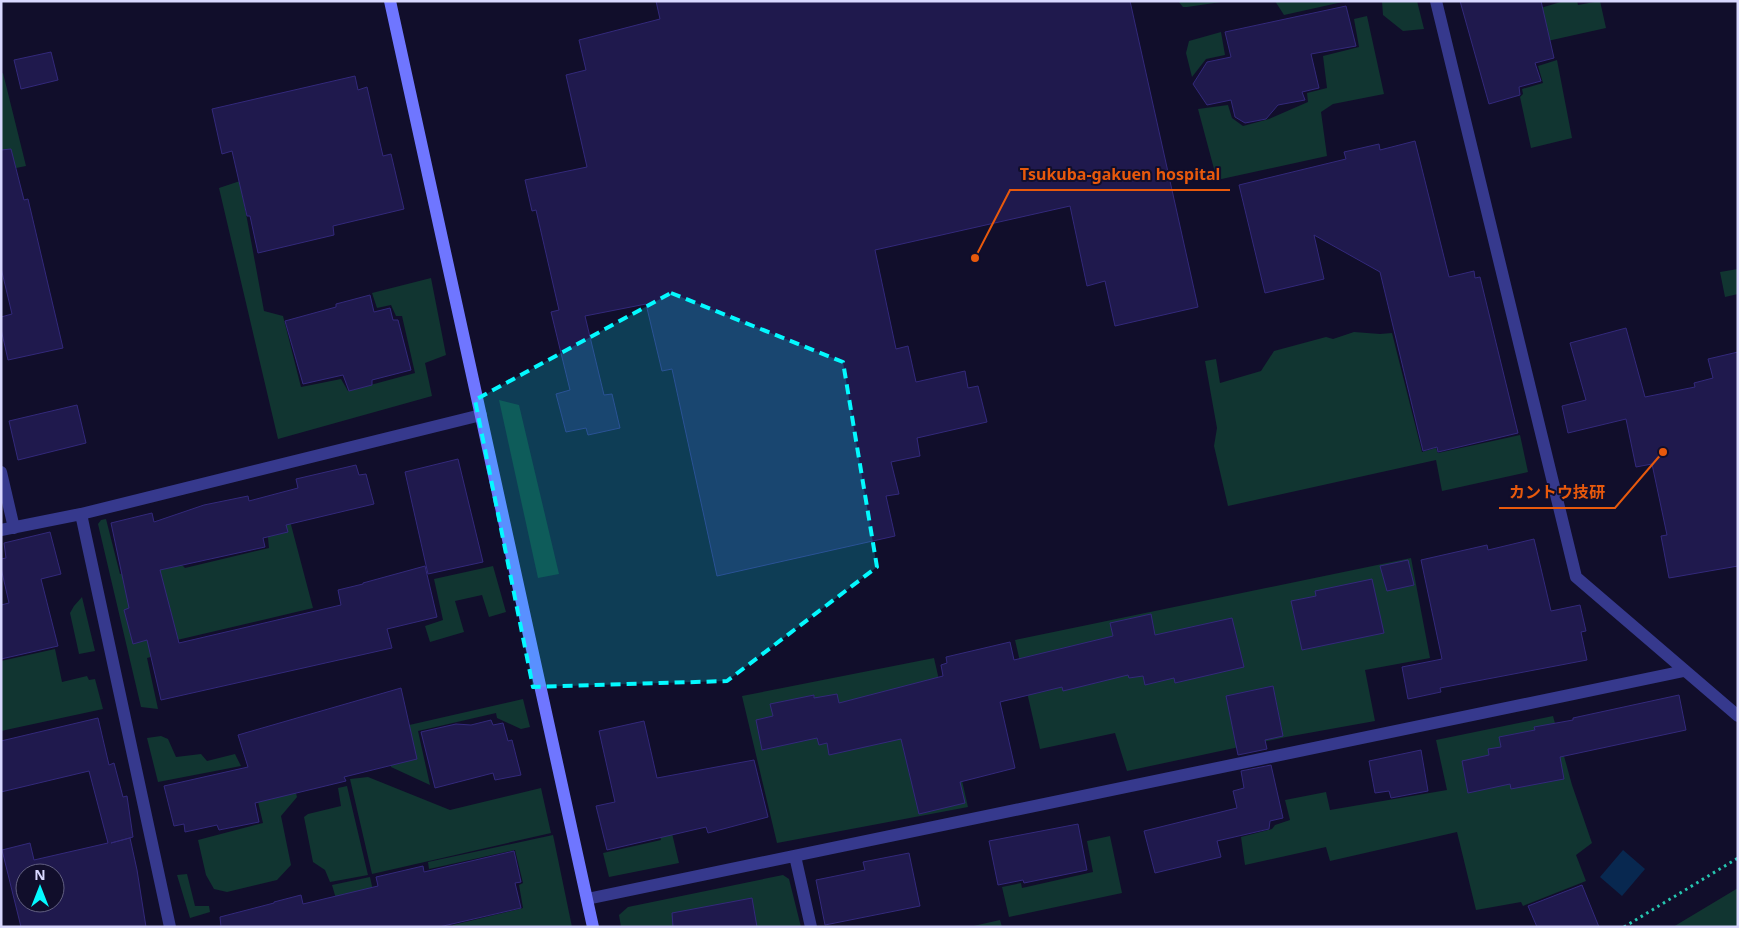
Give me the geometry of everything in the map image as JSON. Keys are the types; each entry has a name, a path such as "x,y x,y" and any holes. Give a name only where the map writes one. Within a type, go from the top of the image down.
{"street":[{"path":"390,1 593,927"},
{"path":"1436,1 1576,577 1738,716"},
{"path":"1,472 8,529 81,514 481,415"},
{"path":"81,514 170,927"},
{"path":"587,899 1684,671"},
{"path":"795,856 811,927"}],"path":[{"path":"1624,927 1738,858"}],"highlighted area":[{"path":"671,293 843,362 877,567 727,681 533,687 475,400"}],"green space":[{"path":"1178,1 1228,1 1183,7"},
{"path":"1275,1 1347,1 1284,15"},
{"path":"1382,1 1417,1 1424,29 1403,31 1383,15"},
{"path":"1564,1 1577,1 1578,5 1600,1 1606,28 1525,46 1527,12"},
{"path":"1367,16 1384,94 1333,104 1321,112 1327,156 1217,180 1198,109 1228,105 1232,118 1243,126 1269,119 1308,102 1307,93 1327,88 1323,56 1359,47 1354,19"},
{"path":"1221,32 1225,55 1206,59 1192,77 1186,53 1189,41"},
{"path":"1557,60 1572,138 1531,148 1520,97 1523,94 1522,89 1543,83 1538,66"},
{"path":"3,73 26,166 1,171 1,74"},
{"path":"240,181 264,311 283,316 301,387 341,379 348,391 415,373 402,316 396,316 391,305 377,308 372,293 431,278 446,355 425,363 432,396 278,439 219,188"},
{"path":"1738,269 1738,294 1725,297 1720,272"},
{"path":"1354,332 1392,333 1422,452 1436,448 1438,453 1520,435 1528,472 1442,491 1436,460 1228,506 1214,446 1217,428 1205,361 1216,359 1220,383 1261,371 1274,351 1326,337 1333,339"},
{"path":"499,400 519,405 559,574 538,578"},
{"path":"106,519 120,574 177,560 185,568 269,548 267,528 290,521 313,608 160,644 161,654 147,658 158,709 141,707 98,524 101,520"},
{"path":"1411,558 1430,658 1365,670 1375,721 1286,737 1127,771 1115,733 1040,749 1015,640"},
{"path":"493,566 506,612 489,617 482,595 455,601 464,632 430,642 425,626 443,620 434,579"},
{"path":"82,597 95,651 79,654 70,613"},
{"path":"55,649 62,682 87,676 89,680 95,679 103,709 1,731 1,661"},
{"path":"934,658 968,807 777,843 742,696"},
{"path":"523,699 530,727 521,729 497,718 496,713 418,731 430,785 391,767 383,731"},
{"path":"1553,716 1572,785 1592,843 1576,855 1586,881 1523,906 1521,902 1476,910 1457,832 1330,861 1326,847 1245,865 1241,837 1272,829 1275,825 1290,820 1285,800 1326,792 1330,810 1447,790 1436,740"},
{"path":"161,736 168,739 176,757 201,754 207,761 235,754 241,766 158,782 147,738"},
{"path":"287,755 297,797 281,816 291,865 277,880 227,892 214,889 206,875 198,840 263,823 249,764"},
{"path":"368,777 450,810 541,788 551,833 372,874 350,779"},
{"path":"347,786 368,875 330,882 325,870 313,862 304,817 308,814 341,806 338,788"},
{"path":"662,791 679,863 609,877 603,853 661,840 651,795"},
{"path":"553,835 572,927 453,927 453,925 523,908 519,885 523,883 515,850 429,869 428,862"},
{"path":"1110,836 1122,893 1009,917 1002,887 1021,883 1022,888 1093,872 1087,841"},
{"path":"187,874 195,906 209,906 210,912 190,918 177,875"},
{"path":"783,875 789,879 801,927 621,927 619,915 628,907"},
{"path":"370,877 381,927 341,916 332,885"},
{"path":"1738,888 1738,927 1673,927"},
{"path":"1000,920 1002,927 969,927"}],"water":[{"path":"1623,850 1645,869 1622,896 1600,877"}],"building":[{"path":"656,1 1130,1 1198,307 1115,326 1105,281 1087,286 1070,206 875,250 896,349 908,346 916,382 965,371 968,388 978,386 987,422 917,438 920,456 891,462 899,494 886,496 895,536 717,576 672,369 662,371 646,304 585,316 604,395 612,394 620,428 588,435 586,428 566,432 556,394 570,390 551,312 559,310 536,210 532,211 525,180 587,167 566,75 586,70 579,40 660,19"},
{"path":"1460,1 1541,1 1554,58 1535,63 1541,81 1519,87 1520,95 1489,104"},
{"path":"1346,6 1356,46 1311,54 1319,88 1302,92 1305,100 1278,105 1266,119 1245,123 1235,117 1231,100 1207,105 1193,84 1207,62 1231,57 1225,32"},
{"path":"51,52 58,80 21,89 14,60"},
{"path":"355,76 358,90 367,87 383,156 391,154 404,209 333,226 334,235 258,253 250,216 247,216 232,151 222,154 212,109"},
{"path":"1415,141 1449,277 1474,271 1475,278 1480,277 1518,433 1438,452 1437,447 1423,451 1380,272 1314,235 1324,279 1265,293 1239,185 1346,159 1344,152 1379,144 1380,150"},
{"path":"11,149 24,200 28,199 63,348 8,360 1,329 1,317 12,314 1,268 1,150"},
{"path":"370,295 374,312 390,308 393,320 398,320 411,370 372,380 372,385 349,391 343,375 303,384 285,321 336,307 336,304"},
{"path":"1626,328 1645,397 1695,387 1694,383 1713,378 1708,359 1738,352 1738,566 1669,578 1661,536 1667,535 1652,464 1636,467 1626,419 1568,433 1562,406 1586,400 1570,343"},
{"path":"77,405 86,443 18,460 9,421"},
{"path":"458,459 483,562 428,574 405,472"},
{"path":"356,465 359,475 366,474 374,504 286,525 288,532 263,538 265,547 160,570 179,643 341,605 338,590 425,566 437,617 387,629 392,648 161,700 147,640 133,644 124,610 129,608 111,523 152,513 154,522 204,505 248,496 249,501 298,488 296,479"},
{"path":"50,532 61,574 41,579 58,646 1,659 1,605 9,603 1,568 1,559 6,558 4,543"},
{"path":"1534,539 1551,611 1580,605 1586,631 1581,632 1587,660 1440,688 1441,692 1408,699 1402,667 1442,659 1421,560 1487,545 1488,550"},
{"path":"1408,560 1414,585 1387,591 1380,566"},
{"path":"1372,579 1384,633 1302,650 1291,601 1316,596 1315,591"},
{"path":"1151,614 1155,635 1232,618 1244,667 1175,683 1174,678 1145,685 1143,676 1129,678 1128,675 1063,691 1062,687 1000,702 1015,768 960,782 965,803 919,814 901,739 829,755 827,743 819,745 817,738 762,750 756,720 773,716 770,704 814,695 814,698 837,694 839,703 943,676 941,665 947,663 946,657 1010,642 1014,660 1113,636 1110,623"},
{"path":"1273,686 1283,736 1265,740 1267,749 1238,755 1226,696"},
{"path":"401,688 417,759 344,777 346,781 255,803 259,822 219,830 217,825 185,832 184,824 174,826 164,786 248,767 238,735"},
{"path":"1679,695 1686,730 1560,757 1564,779 1511,789 1510,784 1468,793 1462,761 1489,755 1488,749 1501,747 1499,737 1535,730 1534,727 1573,720 1573,718"},
{"path":"98,718 109,765 114,763 123,797 127,796 133,837 111,843 130,838 146,927 21,927 18,913 65,913 65,863 15,863 15,903 2,850 30,843 34,860 108,843 89,771 1,792 1,741"},
{"path":"491,720 493,725 503,723 508,741 512,740 521,775 495,780 493,773 435,788 421,732 456,724 471,725"},
{"path":"644,721 657,778 754,760 768,817 708,833 706,827 607,850 596,806 615,802 599,731"},
{"path":"1421,750 1428,791 1391,798 1389,791 1375,793 1369,761"},
{"path":"1271,765 1283,818 1270,821 1269,829 1217,841 1221,857 1155,873 1144,831 1237,808 1233,791 1244,788 1241,771"},
{"path":"1078,824 1087,870 1024,883 1023,880 998,885 989,841"},
{"path":"514,851 521,882 515,883 521,908 439,927 221,927 220,917 274,902 301,895 303,904 378,886 376,877 423,866 424,872"},
{"path":"909,853 920,906 825,925 816,880 865,870 863,862"},
{"path":"1582,885 1599,927 1537,927 1528,906"},
{"path":"752,898 757,927 673,927 672,913"}],"place":[{"name":"Tsukuba-gakuen hospital","path":"975,258"},
{"name":"カントウ技研","path":"1663,452"}]}
